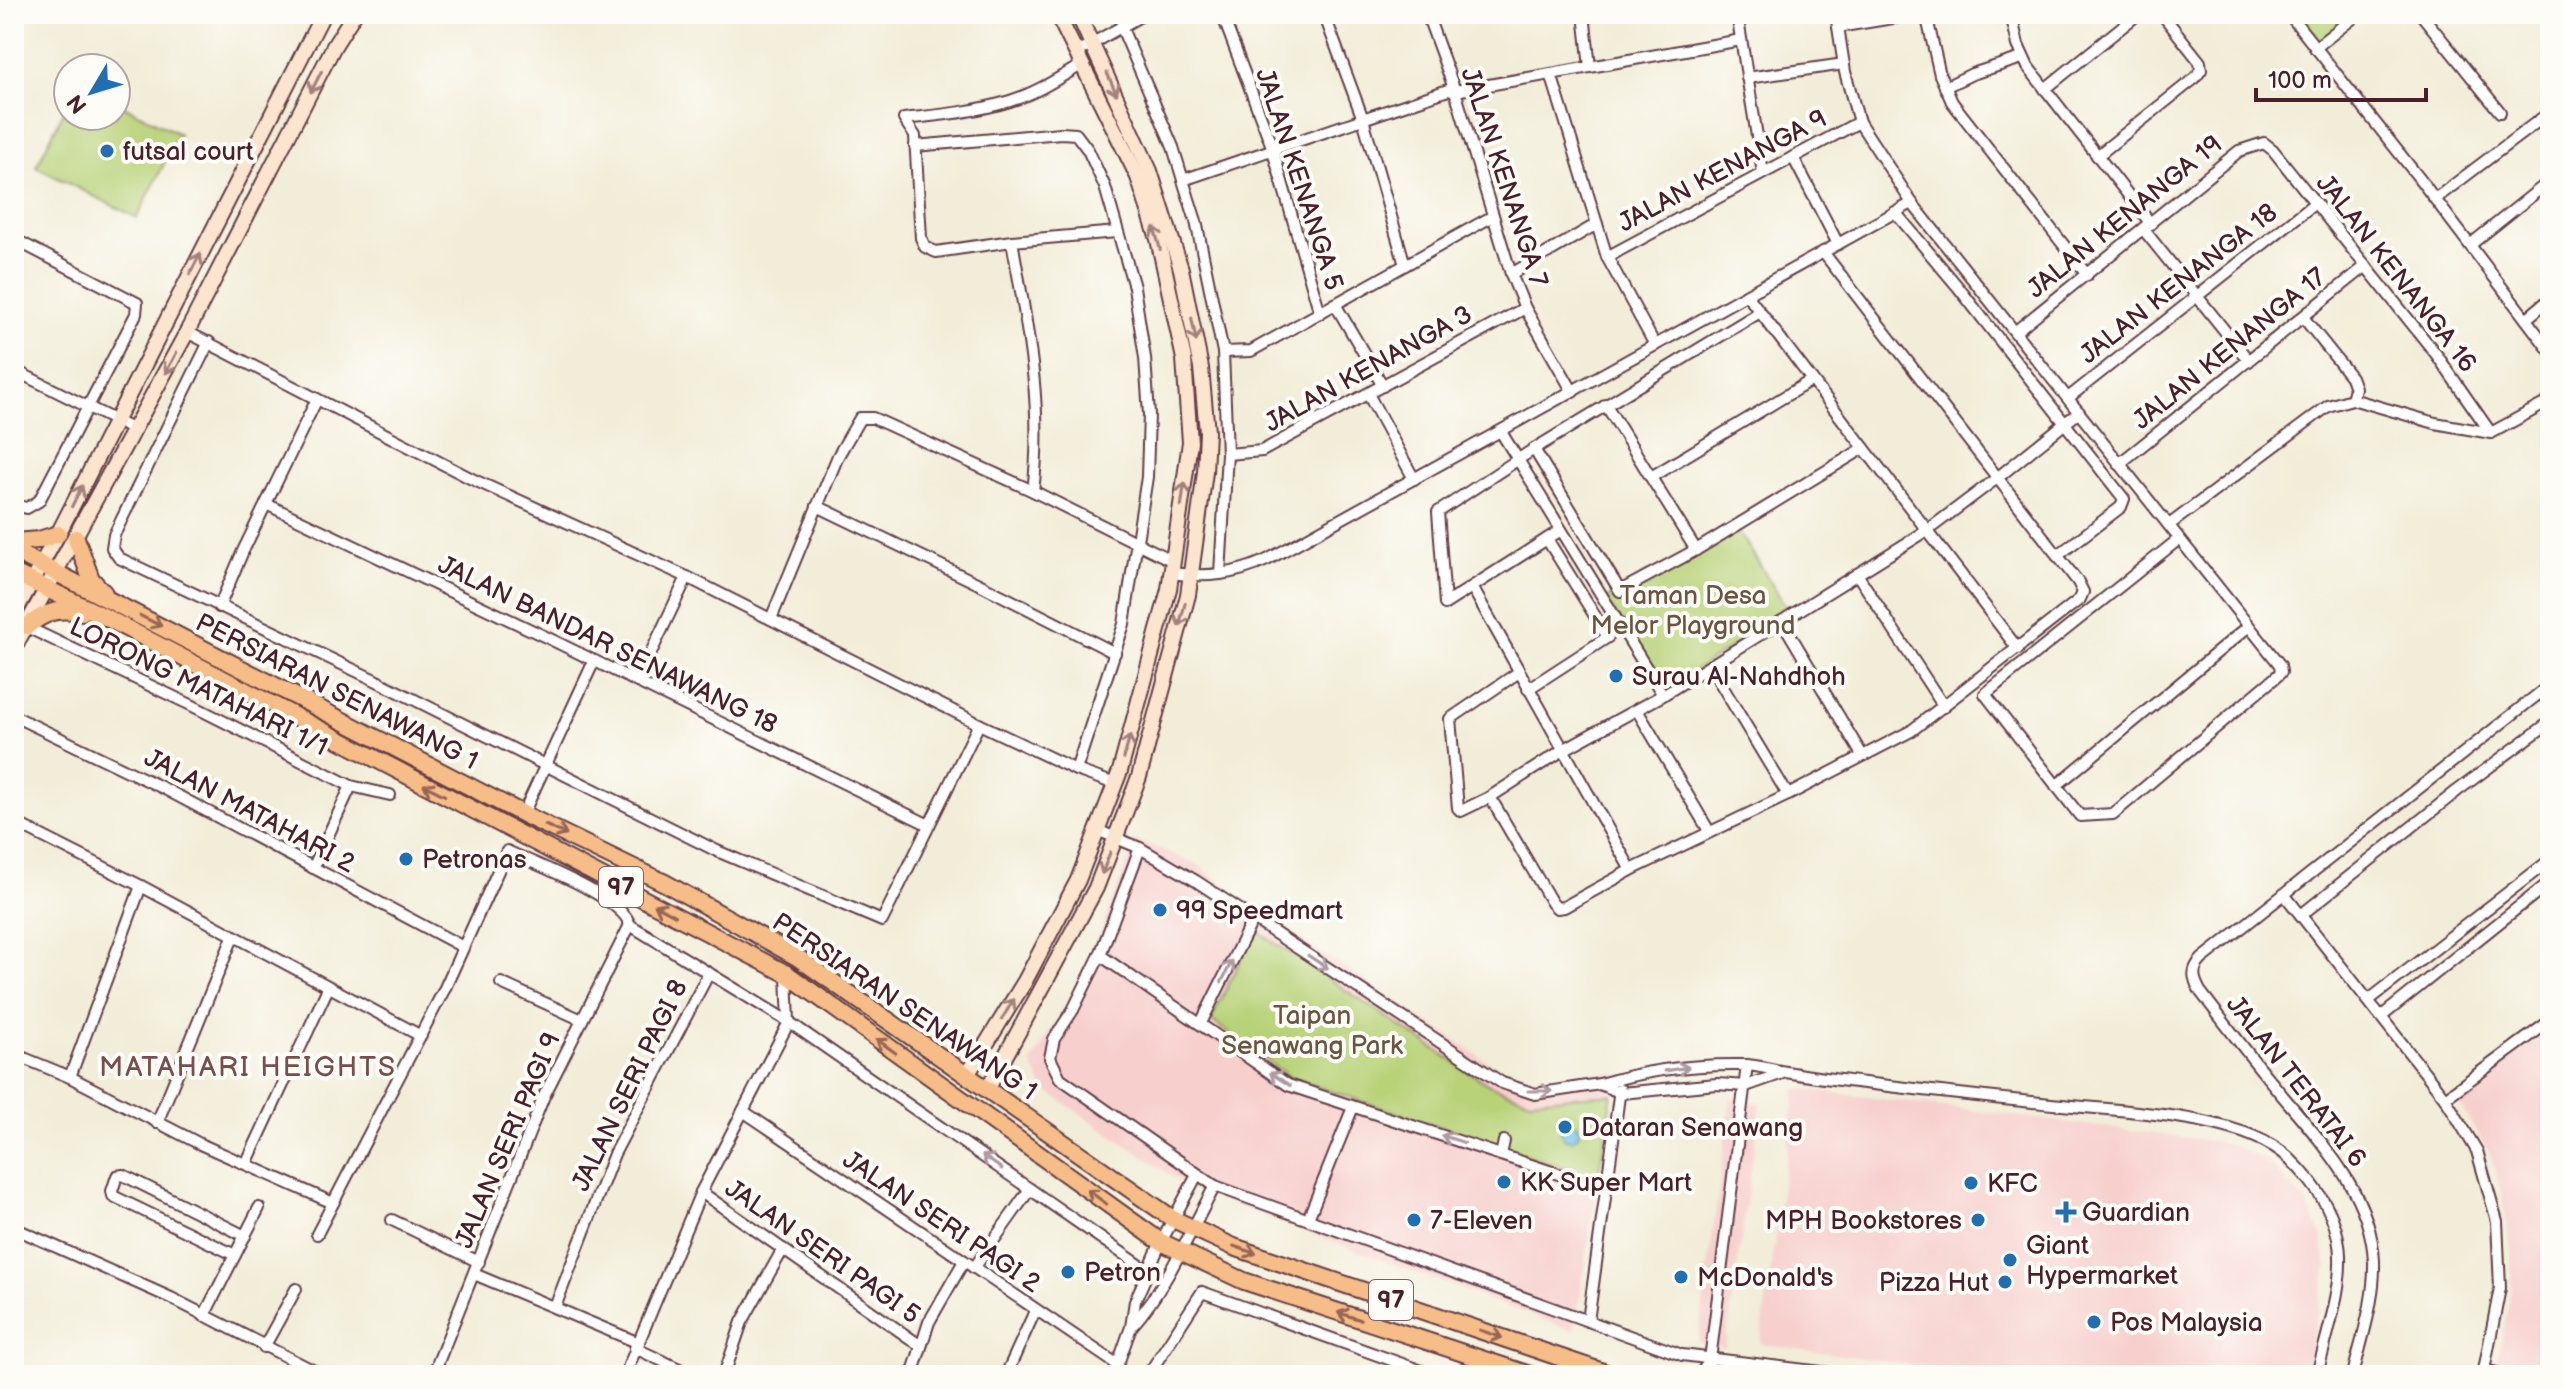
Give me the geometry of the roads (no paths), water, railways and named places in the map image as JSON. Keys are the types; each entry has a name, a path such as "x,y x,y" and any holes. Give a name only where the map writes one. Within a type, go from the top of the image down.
{"main road":[{"path":"14,542 39,540 58,534"},
{"path":"76,538 91,579 109,599"},
{"name":"PERSIARAN SENAWANG 1","path":"14,551 523,814 665,883 797,957 1173,1219 1192,1229 1234,1247 1612,1375"},
{"name":"PERSIARAN SENAWANG 1","path":"14,573 787,974 1161,1242 1244,1281 1530,1375"},
{"path":"21,624 45,613 65,609 96,614"}],"street":[{"path":"14,614 58,534 323,14"},
{"path":"14,648 21,624 47,588 76,538 187,332 334,46 354,14"},
{"path":"967,1075 1032,969 1078,880 1115,784 1172,567 1190,442 1184,359 1158,239 1138,177 1057,14"},
{"path":"987,1090 1096,888 1139,777 1188,595 1205,472 1207,432 1201,368 1181,269 1150,171 1078,14"},
{"path":"1117,232 1012,241 936,252 925,247 921,238 915,136 904,119 960,113 1011,101 1043,87 1080,58 1093,43 1144,14"},
{"name":"JALAN KENANGA 5","path":"1222,14 1273,150 1320,313"},
{"path":"1324,14 1363,119 1405,265"},
{"name":"JALAN KENANGA 7","path":"1427,14 1454,89 1511,274 1525,308 1573,392"},
{"path":"1584,14 1590,67"},
{"path":"1737,14 1763,173"},
{"path":"1836,14 1844,64 1859,122 1912,203 2280,665 2281,672 2113,814 2080,816 1985,694 2179,539"},
{"path":"1838,27 1917,14"},
{"path":"1926,14 1945,87 1967,124 2087,275"},
{"path":"2011,14 2022,58 2198,297 2249,361"},
{"path":"2045,89 2138,14"},
{"path":"2097,156 2201,70 2200,62 2162,14"},
{"path":"2289,14 2550,351"},
{"path":"2315,48 2358,14"},
{"path":"2421,14 2500,112"},
{"path":"1121,26 1173,147 1196,221 1223,352 1227,454 1220,574"},
{"path":"1183,180 1454,89 1741,40"},
{"path":"1945,87 1972,74 2022,58"},
{"path":"1747,78 1844,64"},
{"path":"1551,74 1607,257 1655,345"},
{"path":"2435,199 2550,112"},
{"name":"JALAN KENANGA 9","path":"1607,257 1859,122"},
{"path":"915,146 1076,134 1088,150 1105,187 1134,287 1145,358 1149,414 1147,477 1124,624 1076,770"},
{"name":"JALAN KENANGA 19","path":"2016,331 2239,151 2264,143"},
{"name":"JALAN KENANGA 16","path":"2264,143 2273,150 2436,354 2491,433"},
{"path":"1793,157 1838,244"},
{"path":"2470,245 2550,181"},
{"path":"771,619 838,456 860,418 873,418 1033,491 1190,576 1240,573 1912,203"},
{"name":"JALAN KENANGA 18","path":"2068,398 2315,203"},
{"path":"1895,212 1958,287 2063,425 2124,499 2121,507 2057,556"},
{"path":"1223,352 1251,351 1493,216"},
{"path":"1511,274 1597,224"},
{"path":"14,239 137,303 136,314 39,501 27,508 14,505"},
{"path":"1012,241 1037,405 1038,453 1033,491"},
{"path":"1490,797 1557,908 1911,731 2080,599 2083,592 2078,582 1823,252"},
{"name":"JALAN KENANGA 17","path":"2119,464 2366,266"},
{"path":"1747,295 2018,649"},
{"path":"2526,319 2550,299"},
{"path":"1335,304 1383,386"},
{"name":"JALAN KENANGA 3","path":"1227,454 1262,451 1525,308"},
{"path":"1561,530 1445,604 1438,512 1534,449 1760,312"},
{"path":"2303,317 2351,377 2355,388 2352,399"},
{"path":"187,332 472,479 687,577 979,724 1076,770 1115,784"},
{"path":"209,342 114,535 112,548 119,558 373,679 717,851 882,921 979,724"},
{"path":"14,370 134,430"},
{"path":"1651,477 1812,380"},
{"path":"1368,394 1414,479"},
{"path":"219,607 317,399"},
{"path":"2169,525 2328,406 2352,399 2435,423 2491,433 2550,401"},
{"path":"1606,405 1696,550"},
{"path":"1519,672 1450,719 1458,808 1461,811 1466,811 1563,750 1663,695 1928,530 2079,412"},
{"path":"1501,432 1663,695"},
{"path":"1534,449 1620,591 1696,550 1864,448"},
{"name":"JALAN BANDAR SENAWANG 18","path":"266,504 929,825"},
{"path":"817,506 1115,653"},
{"path":"1528,689 1608,637 1547,539"},
{"path":"1857,574 1944,707"},
{"path":"637,682 687,577"},
{"path":"1472,587 1631,870"},
{"path":"1782,621 1862,755"},
{"name":"LORONG MATAHARI 1/1","path":"21,624 351,786 390,795"},
{"path":"2056,786 2249,626"},
{"path":"523,814 594,661"},
{"path":"1710,666 1788,795"},
{"path":"2505,1375 2484,1372 2500,1288 2497,1221 2477,1151 2445,1098 2284,894 2545,689 2550,704"},
{"path":"1637,710 1709,831"},
{"name":"JALAN MATAHARI 2","path":"14,716 163,788 463,947"},
{"path":"2301,915 2457,791 2550,722"},
{"path":"313,868 351,786"},
{"path":"14,822 141,886 421,1036"},
{"path":"1097,830 1140,848 1502,1083 1535,1094 1707,1065 1747,1065 2153,1115 2220,1126 2261,1139 2288,1156 2315,1189 2336,1225 2341,1272 2317,1375"},
{"path":"1140,848 1100,955 1073,1010 1054,1039 1050,1058 1060,1078 1215,1186 1682,1355 1846,1375"},
{"path":"317,1234 421,1036 507,851 612,902 627,915 630,925 789,1022 1148,1271"},
{"path":"2369,1000 2550,860"},
{"path":"2382,1016 2550,882"},
{"path":"70,1077 141,886"},
{"name":"JALAN TERATAI 6","path":"2284,894 2202,959 2194,967 2194,979 2200,991 2352,1186 2369,1228 2374,1261 2370,1317 2353,1375"},
{"path":"1201,1023 1253,919"},
{"name":"JALAN SERI PAGI 9","path":"433,1375 544,1096 630,925"},
{"path":"157,1123 233,937"},
{"path":"1100,955 1288,1085 1607,1190"},
{"name":"JALAN SERI PAGI 8","path":"555,1307 614,1154 709,973"},
{"path":"625,1375 701,1192 789,1022 787,974"},
{"path":"501,983 582,1020"},
{"path":"246,1164 328,988"},
{"path":"2445,1098 2550,1021"},
{"path":"14,1054 70,1077 157,1123 333,1203"},
{"path":"1700,1375 1710,1360 1747,1065"},
{"path":"1600,1084 1621,1093 1717,1084 1746,1086 1785,1072"},
{"path":"1588,1321 1621,1093 1619,1078"},
{"path":"1308,1219 1353,1107"},
{"name":"JALAN SERI PAGI 2","path":"743,1111 974,1268 1115,1372"},
{"path":"1501,1155 1504,1141"},
{"path":"235,1255 113,1196 117,1176 123,1175 245,1236"},
{"path":"1115,1372 1131,1327 1135,1301 1161,1242 1197,1175"},
{"path":"1131,1327 1147,1308 1215,1186"},
{"path":"974,1268 1030,1189"},
{"name":"JALAN SERI PAGI 5","path":"701,1192 921,1346"},
{"path":"204,1316 259,1208"},
{"path":"392,1220 479,1262"},
{"path":"14,1228 171,1298 322,1375"},
{"path":"724,1375 742,1322 783,1249"},
{"path":"912,1375 940,1300 964,1261"},
{"path":"474,1274 555,1307 637,1345 692,1375"},
{"path":"264,1347 296,1289"},
{"path":"1148,1375 1202,1292 1433,1375"},
{"path":"1006,1375 1035,1311"},
{"path":"1746,1363 1747,1375"}],"water":[{"path":"1570,1122 1579,1131 1570,1140 1561,1131"}],"place":[{"name":"futsal court","path":"107,151"},
{"name":"Surau Al-Nahdhoh","path":"1616,676"},
{"name":"Petronas","path":"406,859"},
{"name":"99 Speedmart","path":"1160,910"},
{"name":"Dataran Senawang","path":"1565,1127"},
{"name":"KK Super Mart","path":"1504,1182"},
{"name":"KFC","path":"1971,1183"},
{"name":"Guardian","path":"2066,1212"},
{"name":"7-Eleven","path":"1414,1220"},
{"name":"MPH Bookstores","path":"1978,1220"},
{"name":"Giant Hypermarket","path":"2010,1260"},
{"name":"Petron","path":"1068,1272"},
{"name":"McDonald's","path":"1681,1277"},
{"name":"Pizza Hut","path":"2005,1282"},
{"name":"Pos Malaysia","path":"2094,1322"}],"district":[{"name":"MATAHARI HEIGHTS","path":"248,1066"}],"park label":[{"name":"Taman Desa Melor Playground","path":"1693,610"},
{"name":"Taipan Senawang Park","path":"1312,1030"}]}
